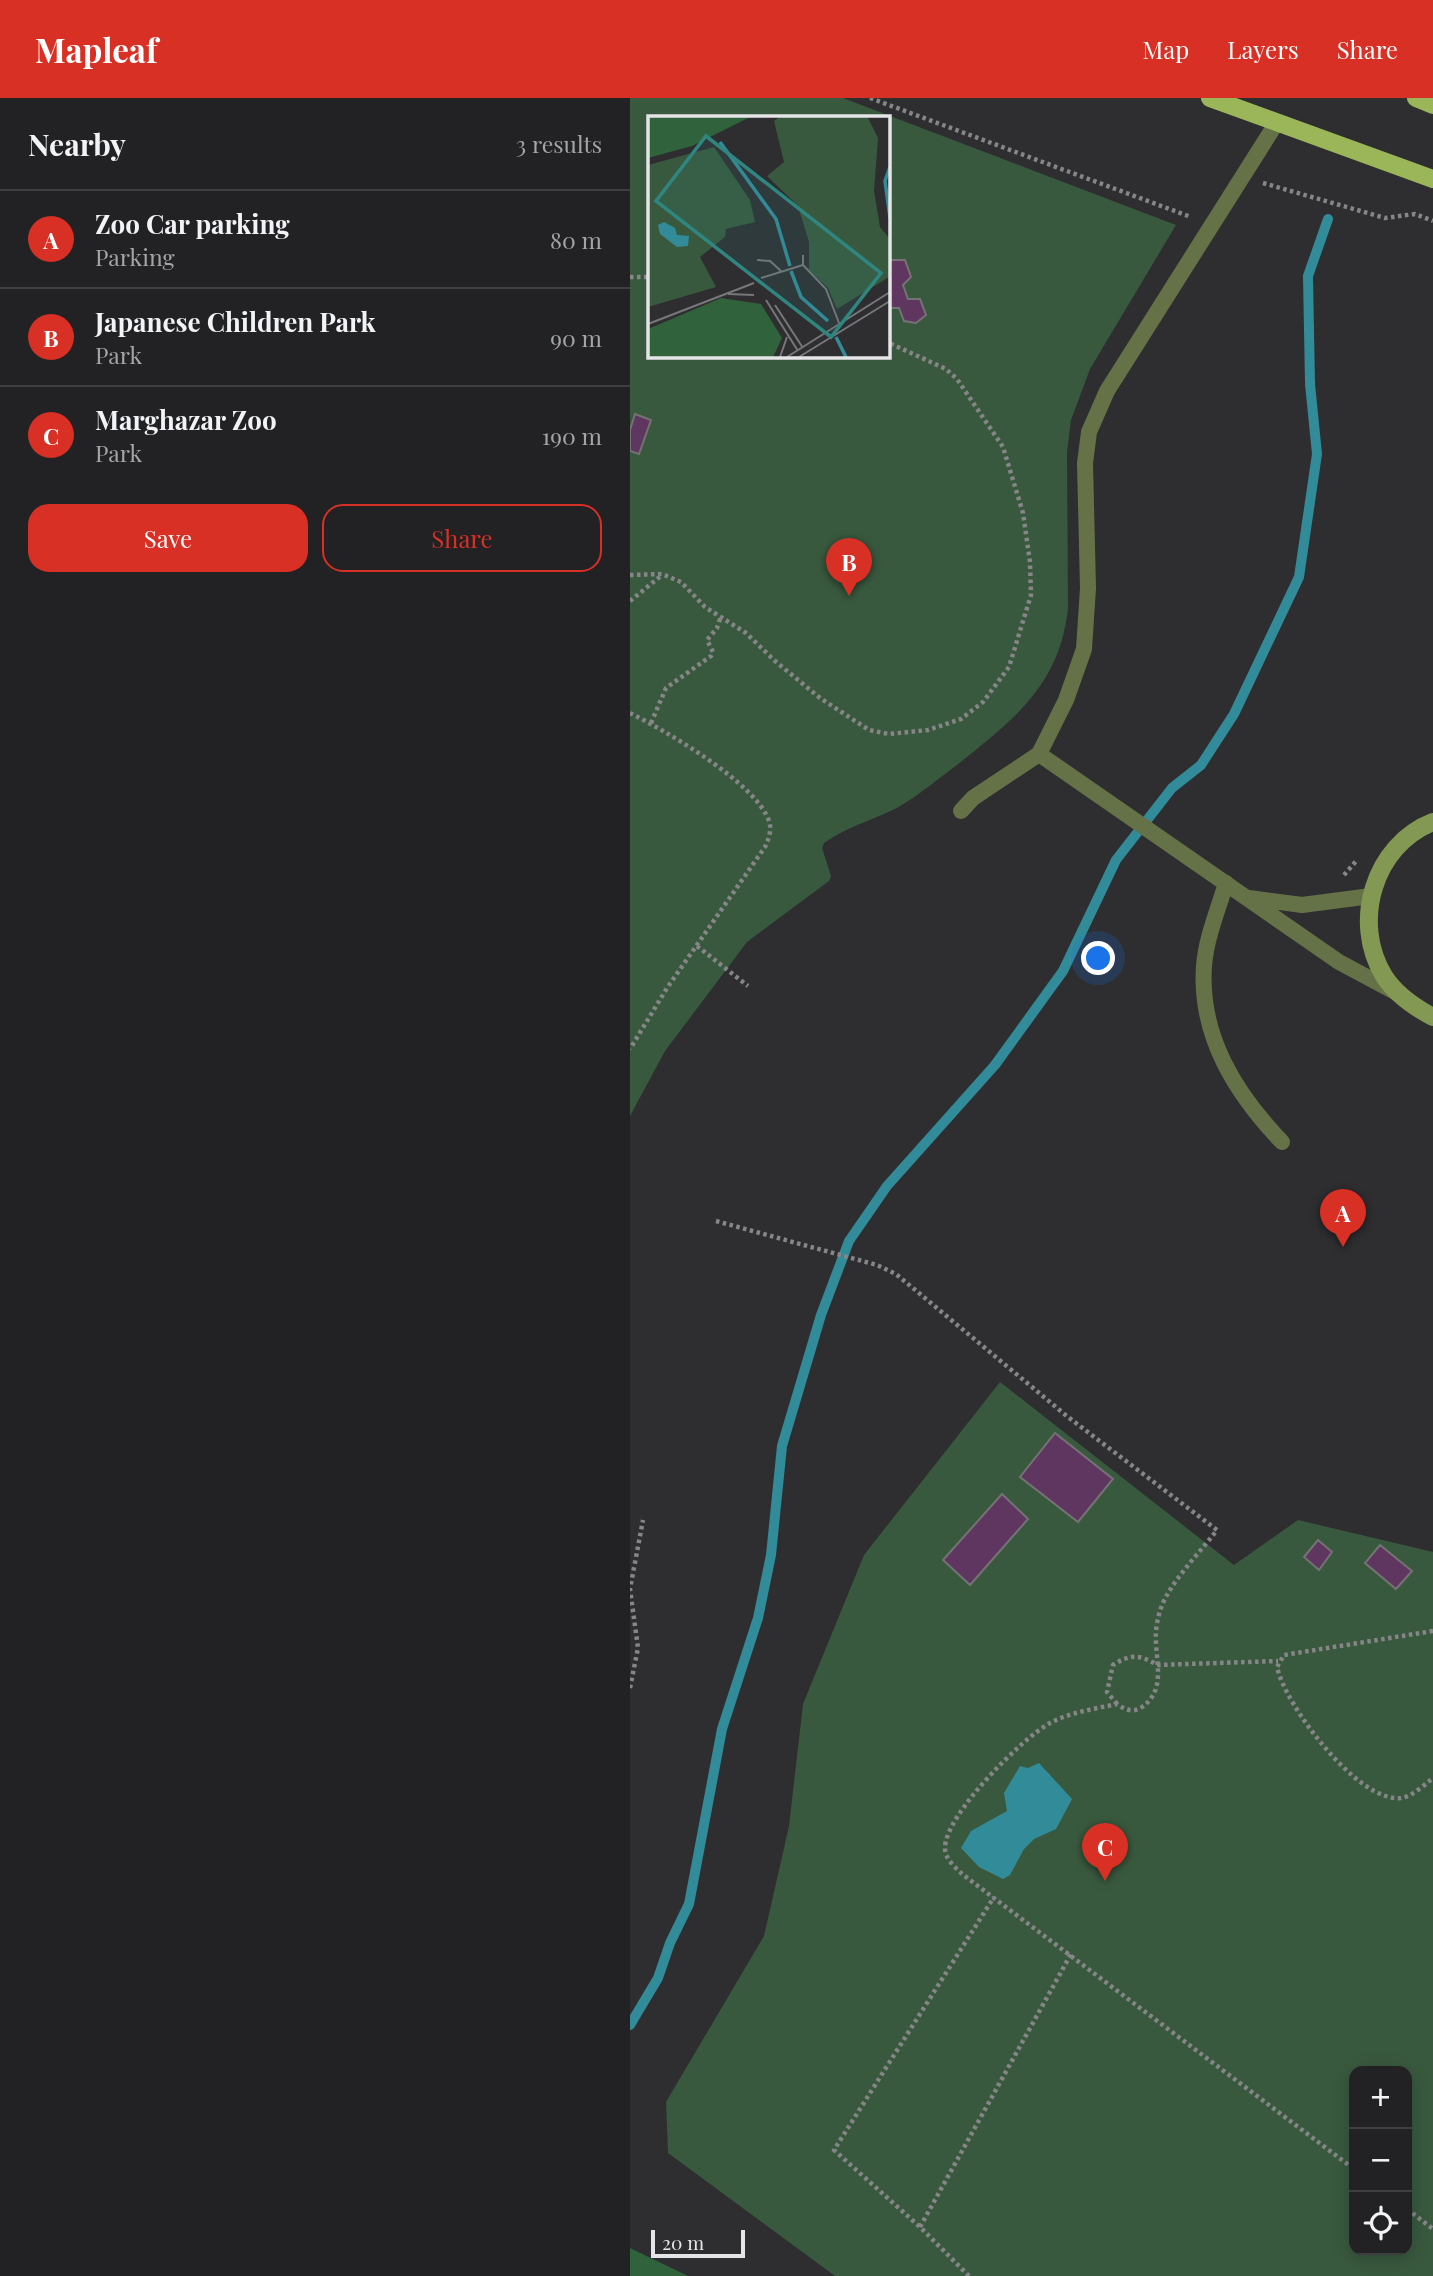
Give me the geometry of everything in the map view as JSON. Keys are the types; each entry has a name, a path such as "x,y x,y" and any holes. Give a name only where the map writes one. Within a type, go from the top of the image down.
{"main road":[{"path":"1210,98 1433,179"},
{"path":"1416,98 1433,105"},
{"path":"1433,822 1419,828 1391,852 1374,883 1368,919 1374,956 1398,993 1433,1017"}],"lane":[{"path":"961,811 973,798 1039,754 1066,700 1084,649 1088,589 1085,463 1089,432 1107,391 1277,122"},
{"path":"1039,754 1339,962 1398,993"},
{"path":"1226,883 1204,965 1204,1000 1211,1036 1252,1110 1282,1142"},
{"path":"1247,898 1303,905 1371,896"}],"path":[{"path":"870,98 1212,225"},
{"path":"1242,177 1385,218 1415,214 1433,221"},
{"path":"630,278 648,277"},
{"path":"630,575 662,574 685,584 705,607 746,633 775,662 820,698 858,724 878,733 915,733 952,723 983,702 1005,675 1022,628 1031,584 1023,513 1003,447 952,373 889,343"},
{"path":"630,601 662,574"},
{"path":"651,723 666,688 713,652 707,640 717,628 721,616"},
{"path":"630,713 651,723 747,791 764,811 771,830 765,846 667,988 630,1049"},
{"path":"696,946 748,986"},
{"path":"716,1221 887,1269 912,1286 1068,1417 1217,1530 1167,1594 1156,1633 1157,1665 1158,1682 1153,1698 1138,1710 1125,1710 1107,1692 1113,1665 1127,1656 1144,1657 1157,1665 1278,1661 1284,1655 1433,1631"},
{"path":"630,1688 638,1648 630,1589 643,1520"},
{"path":"1278,1661 1279,1678 1292,1702 1315,1737 1340,1765 1386,1797 1408,1796 1433,1778"},
{"path":"1117,1704 1069,1714 1048,1724 977,1791 948,1831 945,1849 947,1858 962,1874 1349,2165"},
{"path":"969,2276 920,2227 834,2150 994,1897"},
{"path":"920,2227 1071,1954"},
{"path":"1412,2213 1433,2229"}],"green space":[{"path":"630,98 843,98 1176,225 1090,369 1071,420 1067,452 1068,608 1056,657 1045,678 1033,696 1001,729 930,786 897,808 850,828 824,843 822,848 831,876 829,881 747,942 665,1051 630,1116"},
{"path":"1000,1382 1234,1565 1298,1520 1433,1552 1433,2276 835,2276 668,2153 666,2102 764,1936 789,1826 803,1704 864,1555"},
{"path":"630,2248 688,2276 630,2276"}],"water":[{"path":"1039,1763 1072,1799 1056,1829 1034,1839 1024,1849 1010,1875 1003,1879 979,1867 961,1848 971,1831 1007,1811 1004,1793 1020,1766 1028,1768"}],"building":[{"path":"892,260 905,260 911,277 903,285 908,299 920,299 926,315 916,323 904,321 899,308 889,308 889,263"},
{"path":"635,414 651,420 639,454 630,451 630,430"},
{"path":"1055,1433 1113,1479 1078,1522 1020,1477"},
{"path":"1002,1494 1028,1519 970,1585 943,1560"},
{"path":"1318,1540 1332,1552 1319,1570 1304,1557"},
{"path":"1380,1545 1412,1571 1396,1589 1365,1563"}],"waterway":[{"path":"630,2025 658,1978 670,1943 689,1904 722,1729 758,1618 771,1555 782,1446 821,1315 849,1241 887,1186 995,1065 1063,971 1116,860 1172,788 1201,765 1234,714 1299,577 1317,454 1310,384 1308,276 1328,219"}],"place":[{"name":"Japanese Children Park","path":"849,596"},
{"name":"Zoo Car parking","path":"1343,1247"},
{"name":"Marghazar Zoo","path":"1105,1881"}]}
